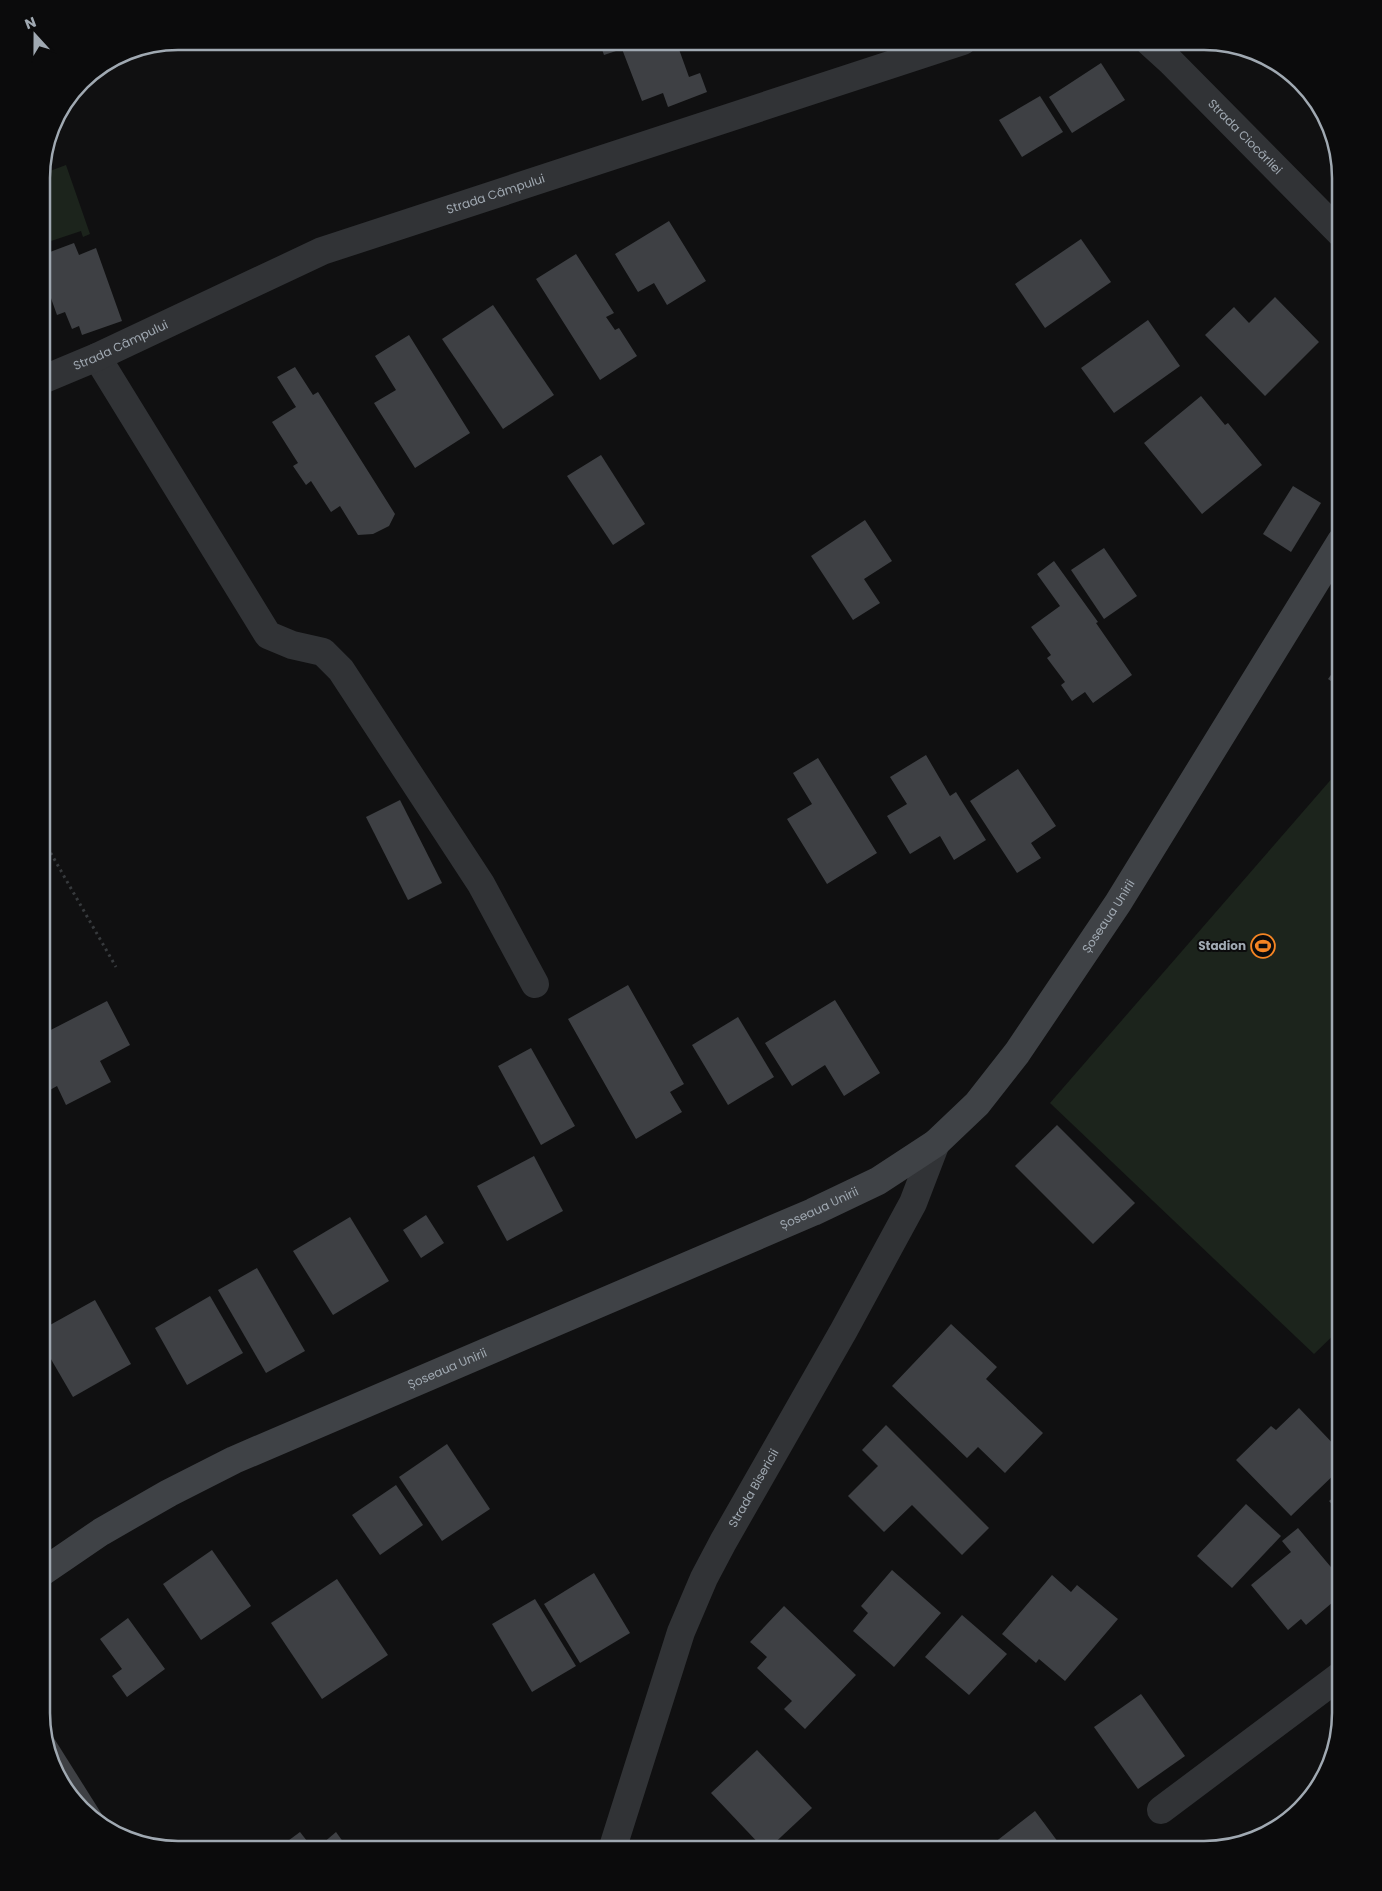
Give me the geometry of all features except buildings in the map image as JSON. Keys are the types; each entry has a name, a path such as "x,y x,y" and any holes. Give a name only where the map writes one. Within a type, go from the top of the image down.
{"main road":[{"name":"Șoseaua Unirii","path":"50,1567 101,1532 234,1460 813,1212 878,1181 936,1144 977,1104 1018,1053 1044,1016 1149,853 1332,556"}],"street":[{"name":"Strada Câmpului","path":"50,377 97,357 322,251 938,50"},
{"name":"Strada Ciocârliei","path":"1158,50 1178,68 1332,225"},
{"path":"97,357 268,635 292,645 323,652 341,670 481,884 535,984"},
{"name":"Strada Bisericii","path":"615,1841 681,1632 704,1578 722,1542 844,1330 908,1211 936,1144"},
{"path":"1161,1810 1332,1682"}],"path":[{"path":"50,852 116,967"}],"shaded area":[{"path":"66,165 90,234 83,237 81,231 50,241 50,171"},
{"name":"Stadion","path":"1332,778 1332,1337 1314,1354 1050,1103"}],"place":[{"name":"Stadion","path":"1263,946"}]}
